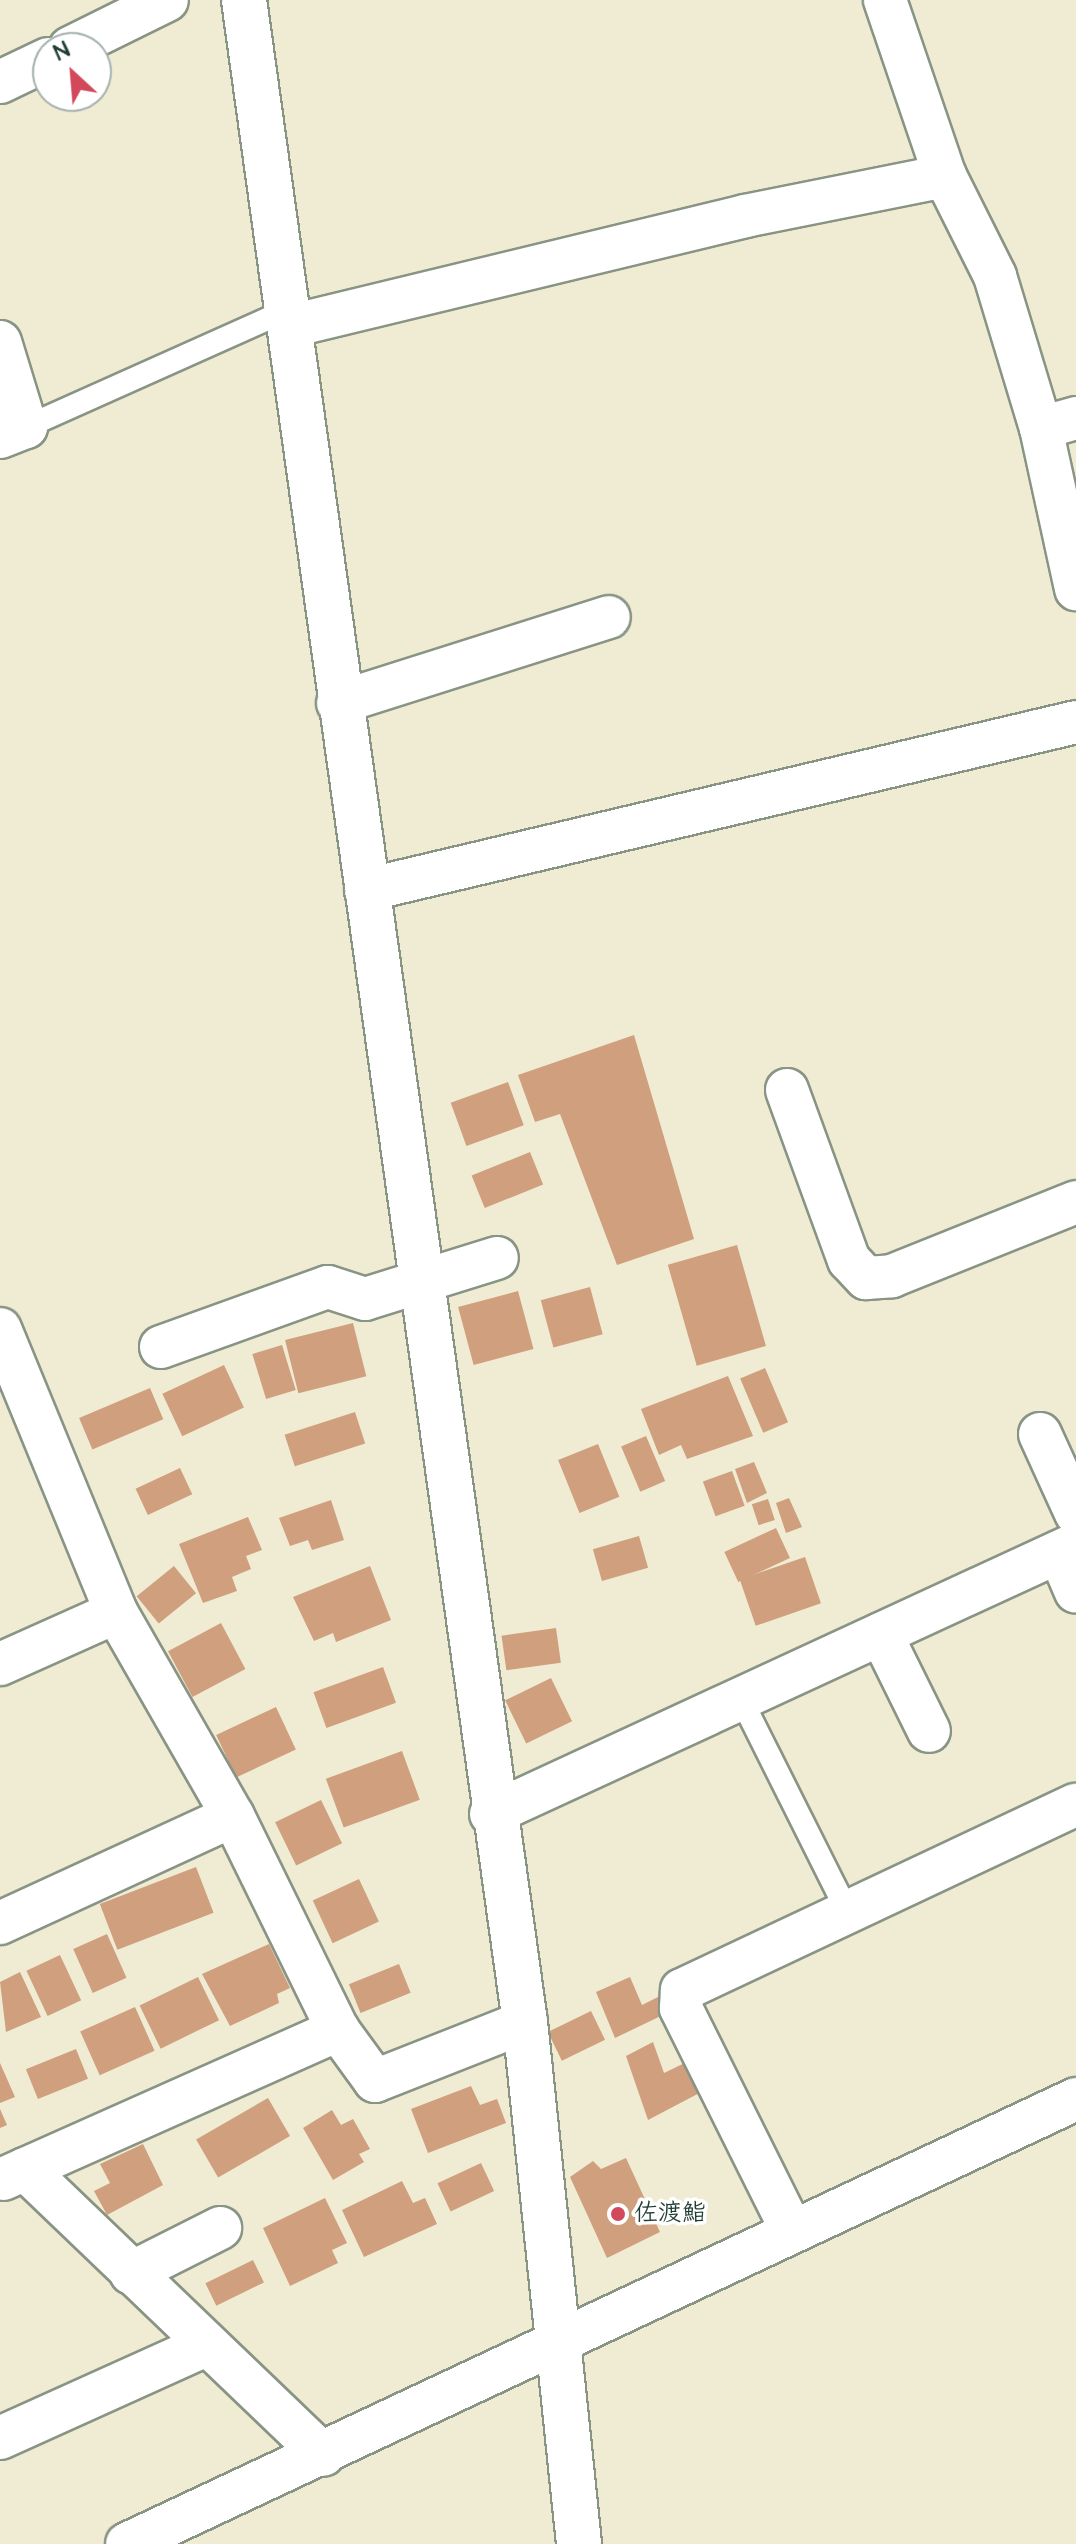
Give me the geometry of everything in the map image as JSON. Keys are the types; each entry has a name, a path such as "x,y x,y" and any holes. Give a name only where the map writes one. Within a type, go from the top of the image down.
{"street":[{"path":"102,32 167,0"},
{"path":"244,0 291,326 338,703 422,1287 491,1814 525,2022 555,2348 579,2544"},
{"path":"885,0 945,176 995,276 1058,423 1076,589"},
{"path":"0,82 32,67"},
{"path":"291,326 745,216 945,176"},
{"path":"0,342 13,432"},
{"path":"338,703 609,617"},
{"path":"366,890 1076,722"},
{"path":"787,1090 849,1260 866,1278 892,1276 1076,1202"},
{"path":"161,1347 328,1287 365,1299 422,1287 497,1258"},
{"path":"0,1329 10,1387 116,1612 233,1816 338,2030 375,2081 525,2022"},
{"path":"1040,1434 1076,1513"},
{"path":"491,1814 1068,1548 1076,1592"},
{"path":"0,1664 116,1612"},
{"path":"881,1634 929,1731"},
{"path":"791,2229 681,2008 682,1990 1076,1805"},
{"path":"0,1923 233,1816"},
{"path":"323,2455 204,2346 131,2273 12,2175 338,2030"},
{"path":"127,2544 555,2348 791,2229 1076,2099"},
{"path":"131,2273 220,2228"},
{"path":"0,2438 204,2346"}],"lane":[{"path":"13,432 268,319 291,326"},
{"path":"741,1699 847,1911"}],"building":[{"path":"634,1035 694,1239 617,1265 560,1114 535,1122 518,1075"},
{"path":"508,1082 524,1125 466,1146 451,1103"},
{"path":"530,1152 543,1184 485,1208 472,1176"},
{"path":"737,1245 766,1346 697,1366 668,1265"},
{"path":"590,1287 603,1334 553,1348 541,1300"},
{"path":"518,1291 534,1349 474,1365 458,1307"},
{"path":"353,1323 366,1376 298,1393 285,1340"},
{"path":"282,1345 296,1390 266,1399 252,1354"},
{"path":"224,1365 244,1408 182,1436 162,1394"},
{"path":"765,1368 788,1422 763,1433 740,1379"},
{"path":"728,1376 753,1436 687,1459 681,1445 659,1455 641,1409"},
{"path":"150,1388 163,1419 92,1449 79,1418"},
{"path":"355,1412 365,1443 295,1466 285,1435"},
{"path":"646,1436 665,1481 640,1492 621,1447"},
{"path":"598,1444 619,1497 579,1513 558,1460"},
{"path":"754,1462 767,1493 747,1503 735,1469"},
{"path":"180,1468 192,1494 148,1515 136,1489"},
{"path":"732,1471 745,1506 716,1516 703,1482"},
{"path":"789,1498 802,1527 786,1533 776,1503"},
{"path":"768,1499 775,1520 759,1525 752,1504"},
{"path":"331,1500 344,1540 312,1550 308,1540 290,1546 279,1518"},
{"path":"248,1517 262,1550 246,1556 251,1569 232,1577 237,1591 203,1603 179,1544"},
{"path":"776,1528 790,1558 738,1582 724,1552"},
{"path":"639,1536 648,1568 602,1581 593,1549"},
{"path":"805,1557 821,1603 756,1626 740,1579"},
{"path":"174,1566 196,1593 159,1623 137,1596"},
{"path":"370,1566 391,1620 336,1642 333,1633 314,1641 293,1597"},
{"path":"221,1623 245,1669 192,1697 168,1651"},
{"path":"556,1628 561,1663 506,1670 502,1636"},
{"path":"383,1667 396,1703 326,1728 313,1692"},
{"path":"551,1678 572,1721 526,1743 505,1700"},
{"path":"276,1707 296,1750 236,1777 216,1735"},
{"path":"402,1751 420,1800 344,1828 326,1779"},
{"path":"321,1800 342,1843 296,1865 275,1822"},
{"path":"196,1867 214,1913 117,1950 100,1904"},
{"path":"359,1879 379,1922 333,1943 313,1901"},
{"path":"107,1934 127,1978 93,1993 73,1949"},
{"path":"269,1944 290,1988 277,1994 279,2003 230,2026 202,1974"},
{"path":"60,1955 81,2000 48,2016 26,1971"},
{"path":"399,1964 411,1993 361,2013 349,1984"},
{"path":"20,1972 41,2017 6,2032 0,1982"},
{"path":"198,1977 219,2020 161,2049 140,2005"},
{"path":"630,1977 642,2005 658,1997 665,2014 615,2038 596,1992"},
{"path":"135,2007 155,2051 100,2075 80,2031"},
{"path":"591,2011 605,2040 562,2061 548,2032"},
{"path":"653,2042 664,2073 695,2058 707,2089 648,2120 626,2056"},
{"path":"76,2049 88,2079 38,2099 26,2069"},
{"path":"0,2063 15,2097 0,2103"},
{"path":"471,2086 480,2105 497,2099 506,2123 428,2153 411,2109"},
{"path":"268,2098 290,2136 218,2178 196,2140"},
{"path":"0,2109 7,2125 0,2128"},
{"path":"332,2110 341,2125 353,2119 370,2149 359,2154 364,2162 333,2180 303,2128"},
{"path":"143,2144 163,2185 107,2215 94,2191 110,2183 100,2164"},
{"path":"626,2158 660,2232 607,2258 570,2177 593,2161 601,2169"},
{"path":"481,2163 494,2191 451,2211 437,2183"},
{"path":"402,2181 413,2203 425,2198 437,2224 364,2257 342,2210"},
{"path":"325,2198 347,2243 332,2250 338,2263 290,2286 263,2228"},
{"path":"253,2260 264,2282 216,2306 205,2283"}],"place":[{"name":"佐渡鮨","path":"618,2214"}]}
